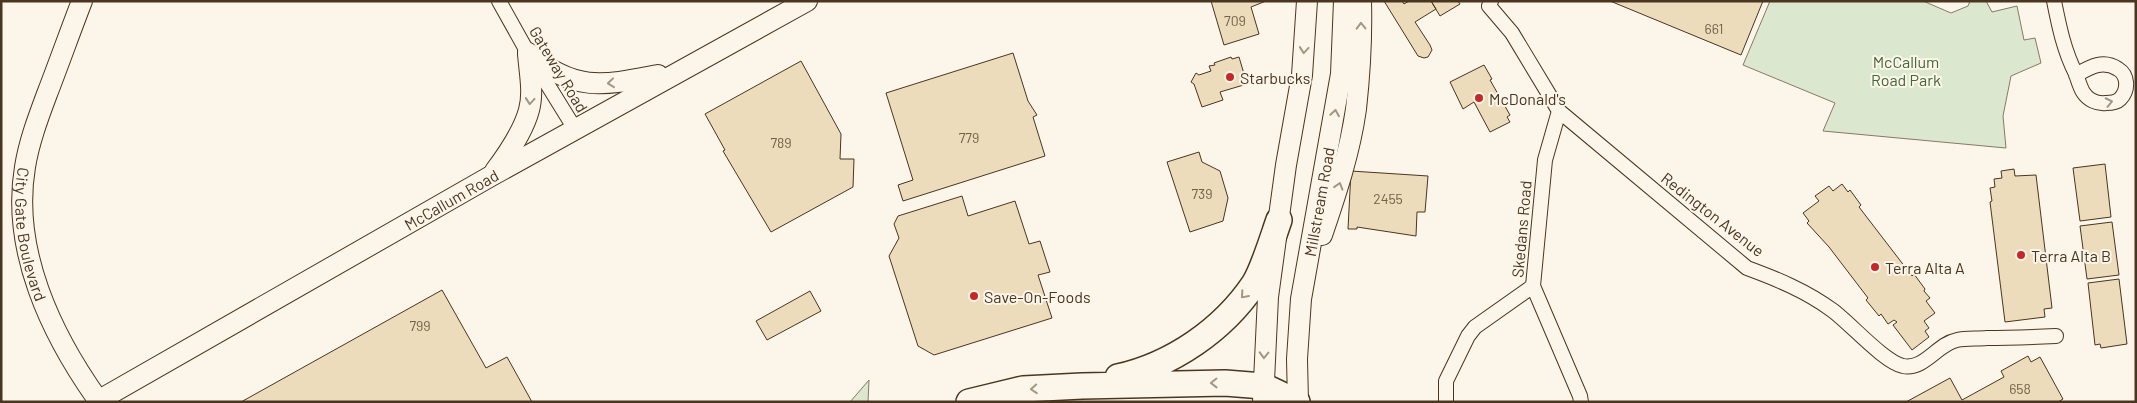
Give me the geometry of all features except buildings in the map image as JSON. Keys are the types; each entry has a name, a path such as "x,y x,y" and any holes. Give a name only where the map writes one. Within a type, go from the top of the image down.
{"highway":[{"path":"1082,386 1131,374 1174,357 1218,326 1255,283 1279,220"},
{"path":"969,402 1023,389 1226,383 1298,402"}],"street":[{"name":"City Gate Boulevard","path":"82,1 32,135 25,166 22,220 31,267 40,294 82,378 97,401"},
{"name":"Gateway Road","path":"499,1 575,129"},
{"name":"McCallum Road","path":"97,401 491,176 807,1"},
{"name":"Millstream Road","path":"1263,394 1268,297 1286,165 1302,75 1308,1"},
{"name":"Millstream Road","path":"1298,402 1297,359 1301,299 1341,74 1344,1"},
{"path":"1301,299 1340,182 1356,110 1362,34 1361,1"},
{"name":"Redington Avenue","path":"1491,1 1489,6 1512,33 1559,111 1747,268 1785,282 1811,296 1850,324 1896,364 1904,366 1918,364 1943,346 1958,339 2056,336"},
{"path":"2054,1 2069,63 2076,75"},
{"path":"528,52 547,69 580,83 609,84 676,72"},
{"path":"491,176 508,153 529,111 531,94 528,52"},
{"name":"Skedans Road","path":"1559,111 1545,160 1533,286 1581,402"},
{"path":"1446,402 1446,382 1468,336 1475,327 1533,286"}],"green space":[{"name":"McCallum Road Park","path":"1770,1 1923,1 1951,13 1968,6 1970,1 1986,1 1992,12 2017,6 2024,40 2035,38 2041,63 2011,76 2003,116 2006,148 1823,131 1835,103 1743,65"},
{"path":"869,380 868,402 850,402"}],"place":[{"name":"Starbucks","path":"1230,77"},
{"name":"McDonald's","path":"1479,98"},
{"name":"Terra Alta B","path":"2021,255"},
{"name":"Terra Alta A","path":"1875,267"},
{"name":"Save-On-Foods","path":"974,296"}]}
